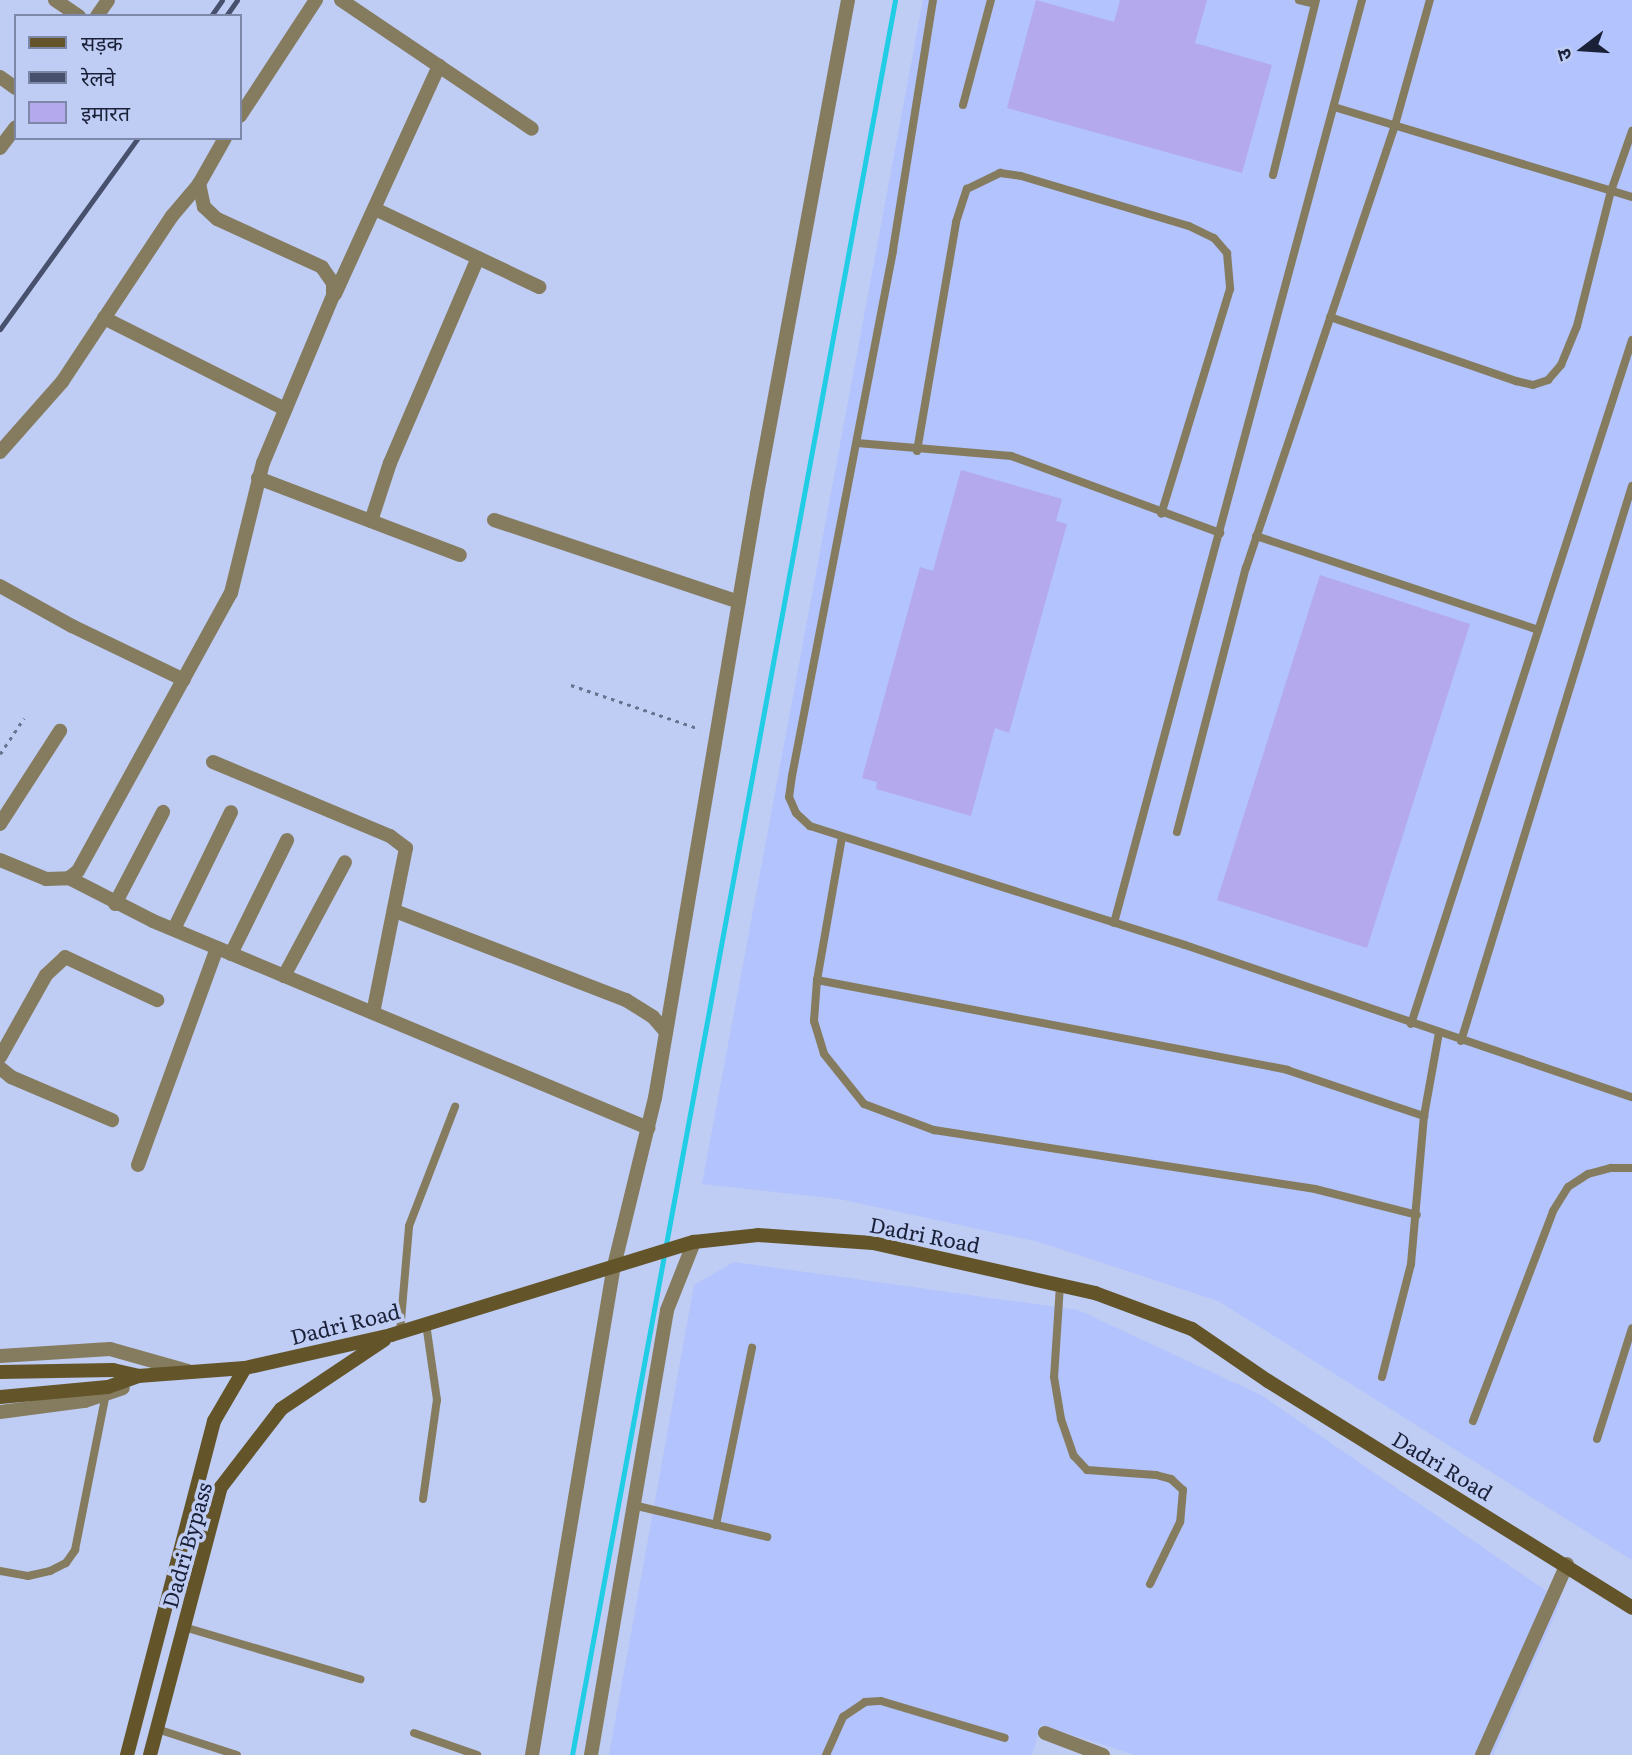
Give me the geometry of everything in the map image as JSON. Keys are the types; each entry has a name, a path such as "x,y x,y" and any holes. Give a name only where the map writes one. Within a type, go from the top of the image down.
{"main road":[{"name":"Dadri Road","path":"0,1397 108,1387 138,1376 245,1368 395,1334 694,1242 758,1235 873,1243 1060,1285 1192,1329 1384,1454 1567,1564 1632,1608"},
{"name":"Dadri Bypass","path":"150,1755 221,1487 249,1447 281,1409 395,1334"},
{"name":"Dadri Bypass","path":"127,1755 214,1421 245,1368"},
{"name":"Dadri Road","path":"0,1372 113,1370 138,1376"}],"street":[{"path":"55,0 76,14"},
{"path":"242,113 316,0"},
{"path":"341,0 532,129"},
{"path":"532,1755 618,1265 666,1032 739,602 848,0"},
{"path":"69,878 78,871 231,593 258,478 285,409 333,296 439,66"},
{"path":"0,148 14,130"},
{"path":"0,452 55,391 199,184 224,140"},
{"path":"199,184 209,214 322,267 333,283 333,296"},
{"path":"375,209 539,287"},
{"path":"371,521 394,452 478,258"},
{"path":"104,318 285,409"},
{"path":"258,478 460,555"},
{"path":"494,520 739,602"},
{"path":"0,586 62,621 184,680"},
{"path":"0,824 60,731"},
{"path":"213,762 402,842 407,856 373,1013"},
{"path":"116,904 163,812"},
{"path":"174,929 231,812"},
{"path":"231,954 287,840"},
{"path":"0,860 46,879 69,878 116,904 217,948 648,1128"},
{"path":"284,976 345,862"},
{"path":"395,911 626,1000 653,1017 666,1032"},
{"path":"138,1165 217,948"},
{"path":"0,1057 46,975 65,957 157,1000"},
{"path":"0,1068 10,1077 111,1120"},
{"path":"591,1755 667,1310 694,1242"},
{"path":"0,1356 110,1349 188,1371"},
{"path":"0,1412 46,1408 106,1394 161,1374"},
{"path":"1482,1755 1567,1564"},
{"path":"1045,1733 1103,1755"}],"lane":[{"path":"933,0 893,251 789,797 796,813 810,826 842,837 1114,923 1632,1097"},
{"path":"963,105 991,0"},
{"path":"1273,175 1315,2 1299,0"},
{"path":"1114,923 1362,0"},
{"path":"1177,832 1256,536 1395,125 1430,0"},
{"path":"1334,107 1632,197"},
{"path":"1330,317 1516,381 1533,385 1548,380 1561,365 1577,326 1611,191 1632,131"},
{"path":"917,451 956,222 967,189 1000,173 1021,176 1189,226 1214,238 1227,253 1230,289 1161,513"},
{"path":"1411,1024 1536,629 1632,340"},
{"path":"857,443 917,451 1011,456 1220,533"},
{"path":"1461,1041 1632,486"},
{"path":"1256,536 1536,629"},
{"path":"842,837 817,980 814,1021 824,1054 846,1087 864,1104 894,1119 1008,1143 1315,1189 1418,1216"},
{"path":"817,980 1287,1070 1424,1116"},
{"path":"1382,1377 1403,1305 1418,1216 1424,1116 1439,1033"},
{"path":"395,1334 409,1226 455,1107"},
{"path":"1473,1421 1553,1211 1568,1187 1588,1174 1632,1168"},
{"path":"1060,1285 1054,1377 1061,1419 1074,1456 1087,1470 1156,1475 1171,1479 1183,1490 1180,1522 1150,1584"},
{"path":"423,1499 438,1400 426,1324"},
{"path":"1597,1439 1632,1328"},
{"path":"716,1525 752,1348"},
{"path":"0,1571 28,1576 50,1571 66,1563 75,1550 106,1394"},
{"path":"633,1505 767,1537"},
{"path":"184,1627 360,1679"},
{"path":"826,1755 843,1717 866,1702 881,1701 1005,1738"},
{"path":"157,1729 237,1755"},
{"path":"414,1733 477,1755"}],"path":[{"path":"571,685 717,735"},
{"path":"0,754 24,718"}],"shaded area":[{"path":"923,0 1632,0 1632,1560 1218,1301 1039,1242 839,1199 702,1184"},
{"path":"734,1262 1078,1310 1261,1395 1561,1601 1493,1755 1135,1755 1041,1725 1032,1755 609,1755 694,1285"}],"building":[{"path":"1036,0 1114,22 1120,0 1207,0 1195,43 1272,65 1242,173 1007,108"},
{"path":"961,470 1062,499 1056,521 1067,524 1009,733 995,728 971,816 876,789 877,782 862,778 920,567 933,571"},
{"path":"1320,575 1470,624 1367,948 1217,900"}],"waterway":[{"path":"572,1755 895,0"}],"railway":[{"path":"212,14 222,0"},
{"path":"227,14 237,0"},
{"path":"0,329 137,140"}]}
